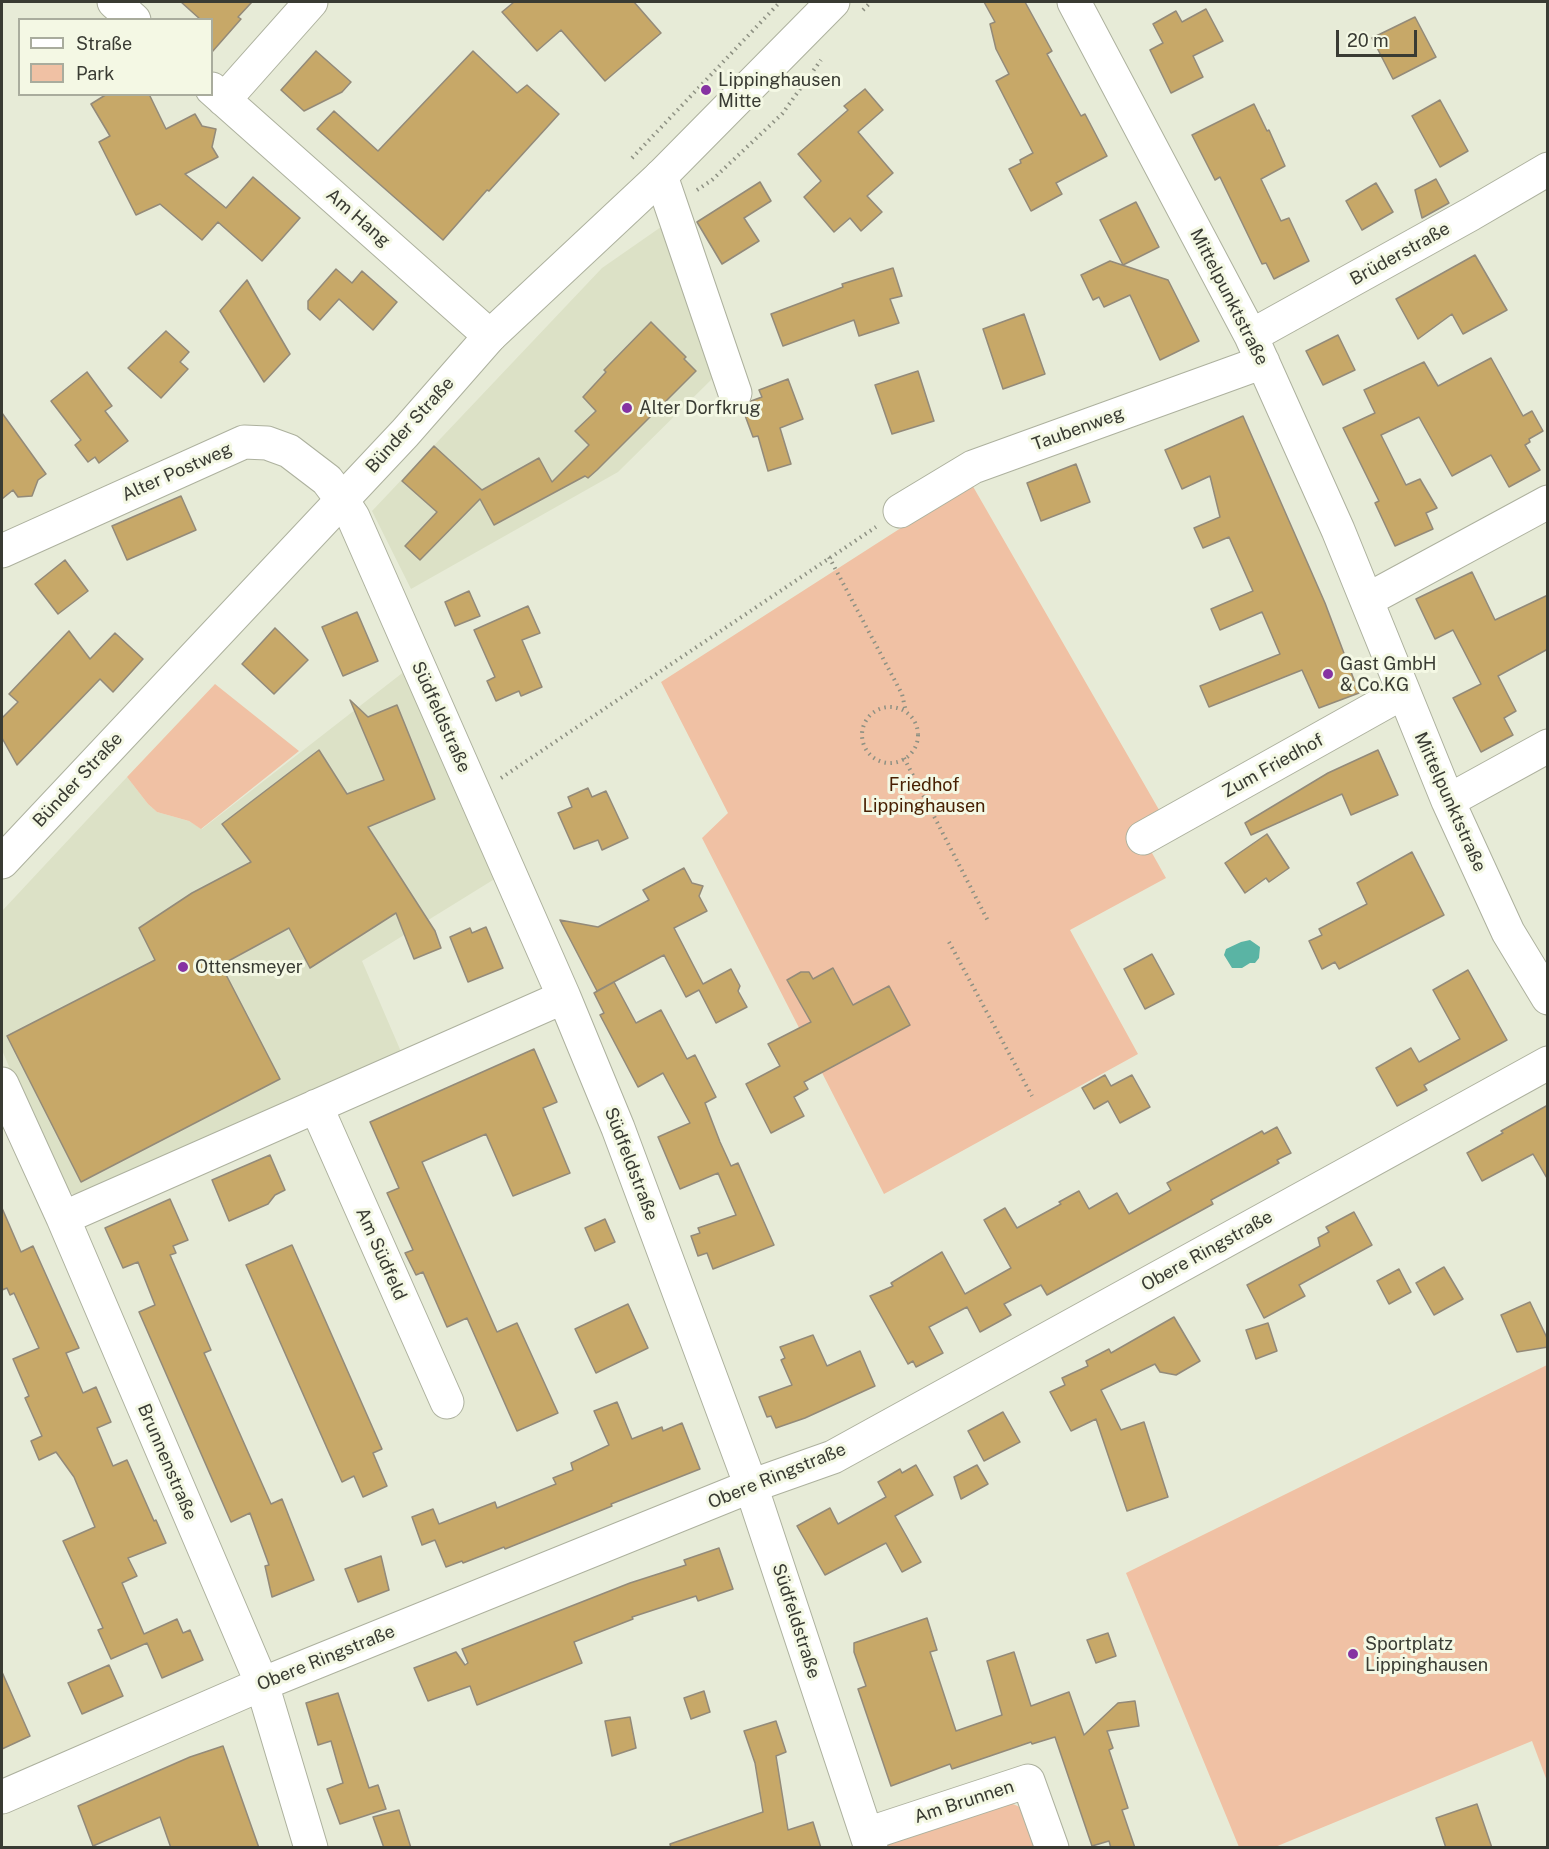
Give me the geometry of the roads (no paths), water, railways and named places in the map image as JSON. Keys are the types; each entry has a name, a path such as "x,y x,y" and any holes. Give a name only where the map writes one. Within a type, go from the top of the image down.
{"street":[{"path":"114,2 132,18"},
{"name":"Am Hang","path":"311,2 218,95 490,336"},
{"name":"Bünder Straße","path":"2,862 405,433 490,336 662,176 833,2"},
{"name":"Mittelpunktstraße","path":"1074,2 1257,349 1367,600 1402,693 1448,801 1508,932 1548,998"},
{"name":"Brüderstraße","path":"1257,349 1471,214 1548,170"},
{"path":"662,176 735,393"},
{"name":"Taubenweg","path":"900,512 973,467 1257,349"},
{"name":"Alter Postweg","path":"2,551 244,442 267,443 289,452 327,480 342,500"},
{"name":"Südfeldstraße","path":"342,500 353,517 564,997 618,1128 751,1486 869,1841"},
{"path":"1367,600 1548,502"},
{"name":"Zum Friedhof","path":"1143,838 1402,693"},
{"path":"1448,801 1548,746"},
{"path":"63,1218 564,997"},
{"name":"Obere Ringstraße","path":"2,1797 262,1684 751,1486 833,1457 1548,1063"},
{"name":"Brunnenstraße","path":"2,1084 63,1218 262,1684 311,1848"},
{"name":"Am Südfeld","path":"316,1106 447,1402"},
{"name":"Am Brunnen","path":"869,1841 1028,1781 1052,1848"}],"water":[{"path":"1250,940 1260,947 1259,958 1255,963 1242,968 1232,968 1224,955 1226,949"}],"place":[{"name":"Lippinghausen Mitte","path":"706,90"},
{"name":"Alter Dorfkrug","path":"627,408"},
{"name":"Gast GmbH & Co.KG","path":"1328,674"},
{"name":"Ottensmeyer","path":"183,967"},
{"name":"Sportplatz Lippinghausen","path":"1353,1654"}],"park label":[{"name":"Friedhof Lippinghausen","path":"924,795"}]}
